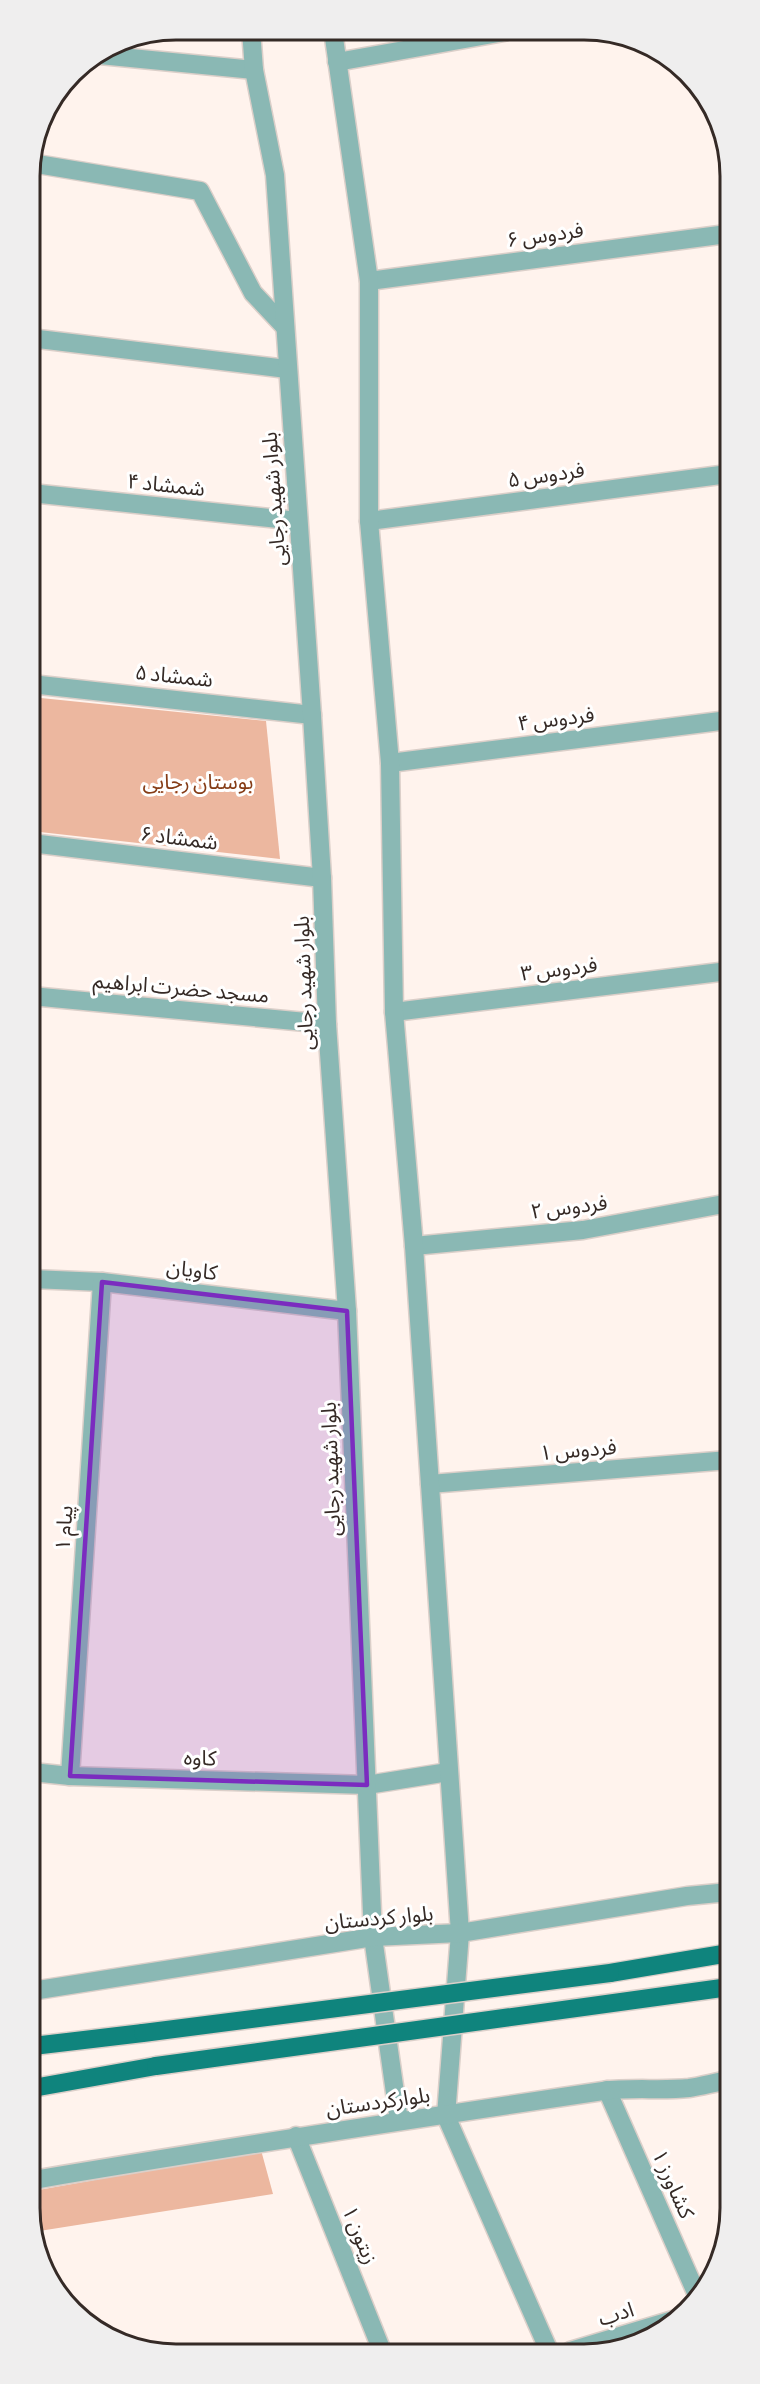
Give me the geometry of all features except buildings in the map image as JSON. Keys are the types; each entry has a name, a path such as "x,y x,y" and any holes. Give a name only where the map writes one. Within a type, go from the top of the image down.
{"main road":[{"path":"40,2045 610,1972 719,1955"},
{"path":"40,2087 156,2066 719,1988"}],"street":[{"name":"بلوار شهید رجایی","path":"251,40 254,70 275,175 312,715 322,878 327,1024 347,1311 373,1937 399,2121"},
{"path":"334,40 369,281 369,521 390,763 394,1012 414,1246 460,1934 446,2116 546,2344"},
{"path":"337,62 459,40"},
{"path":"113,56 254,70"},
{"path":"41,165 200,191 253,293 285,327"},
{"name":"فردوس ۶","path":"369,281 720,235"},
{"path":"41,339 287,369"},
{"name":"فردوس ۵","path":"369,521 720,475"},
{"name":"شمشاد ۴","path":"41,494 298,521"},
{"name":"شمشاد ۵","path":"41,685 312,715"},
{"name":"فردوس ۴","path":"390,763 720,721"},
{"name":"شمشاد ۶","path":"41,844 322,878"},
{"name":"فردوس ۳","path":"394,1012 720,972"},
{"name":"مسجد حضرت ابراهیم","path":"41,997 327,1024"},
{"name":"فردوس ۲","path":"414,1246 583,1230 719,1205"},
{"name":"کاویان","path":"40,1279 102,1282 347,1311"},
{"name":"پیام ۱","path":"70,1776 102,1282"},
{"name":"فردوس ۱","path":"430,1484 719,1461"},
{"name":"کاوه","path":"40,1773 70,1776 367,1785 448,1772"},
{"name":"بلوار کردستان","path":"40,1990 373,1937 460,1934 687,1896 719,1893"},
{"name":"بلوارکردستان","path":"40,2179 296,2136 446,2116 607,2090 690,2088 719,2082"},
{"name":"کشاورز ۱","path":"607,2090 694,2287"},
{"name":"زیتون ۱","path":"296,2136 379,2344"},
{"name":"ادب","path":"599,2342 646,2328"}],"highlighted area":[{"path":"102,1282 347,1311 367,1785 70,1776"}],"green space":[{"name":"بوستان رجایی","path":"41,698 266,721 280,859 41,832"},
{"path":"261,2150 273,2194 43,2230 40,2190"}]}
